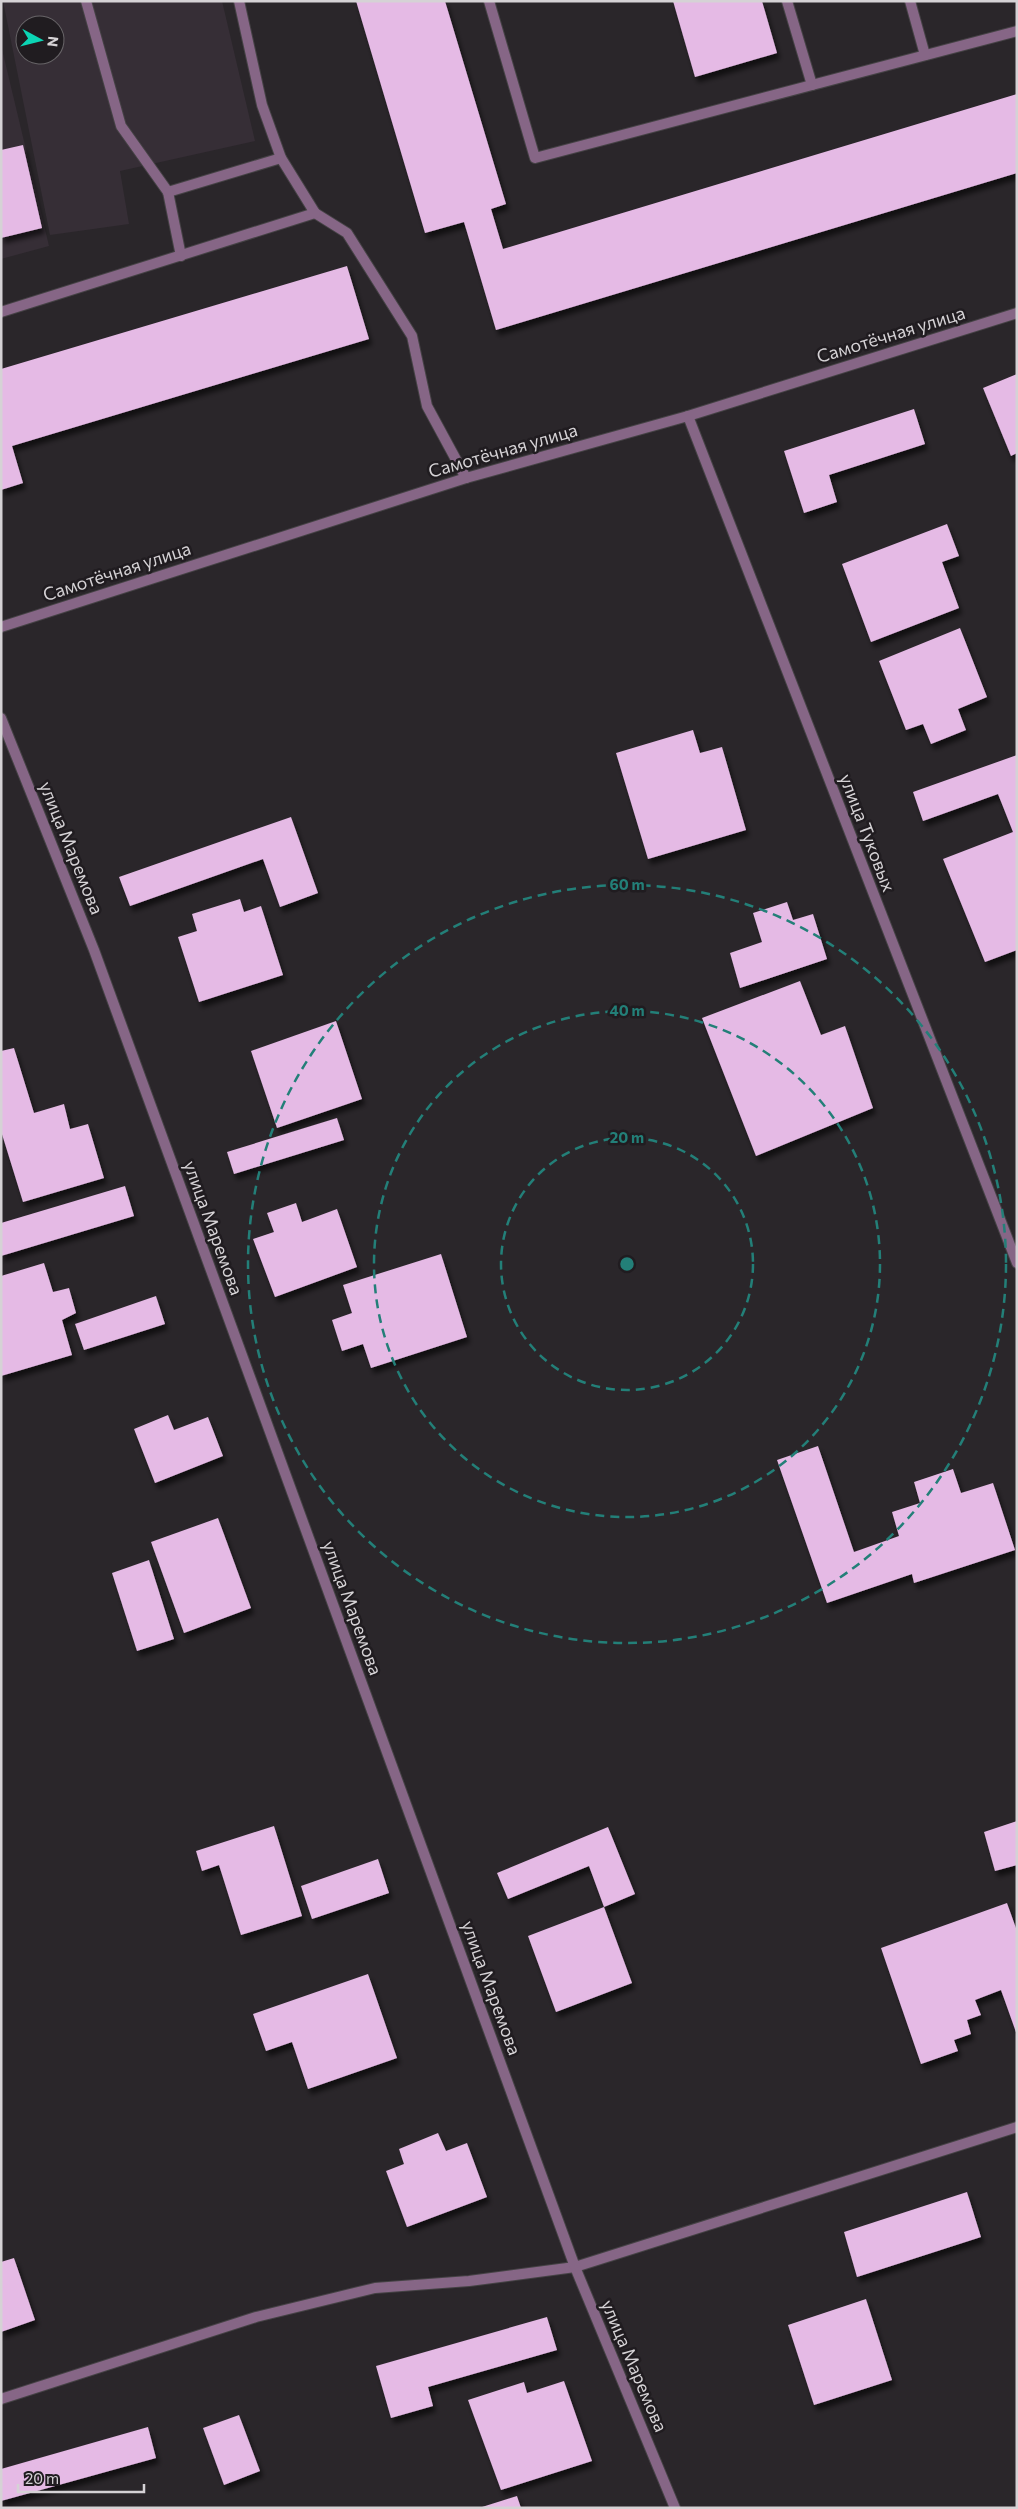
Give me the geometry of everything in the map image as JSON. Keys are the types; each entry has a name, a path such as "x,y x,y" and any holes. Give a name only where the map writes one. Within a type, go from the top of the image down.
{"street":[{"path":"86,1 122,126 168,192 181,256"},
{"path":"240,1 262,105 281,158 315,213 348,233 412,336 427,406 466,478"},
{"path":"489,1 535,158 1017,31"},
{"path":"787,1 812,85"},
{"path":"910,1 926,55"},
{"path":"168,192 281,158"},
{"path":"1,312 315,213"},
{"name":"Самотёчная улица","path":"1,626 466,478 688,416 1017,314"},
{"name":"улица Туковых","path":"688,416 1017,1263"},
{"name":"улица Маремова","path":"1,718 94,950 575,2267 675,2508"},
{"path":"1,2399 256,2317 375,2288 469,2281 575,2267 1017,2127"}],"shaded area":[{"path":"3,1 222,1 255,141 120,171 129,224 50,235 16,65 65,65 65,15 15,15 15,61"},
{"path":"1,45 49,246 1,259"}],"building":[{"path":"356,1 445,1 506,204 491,209 503,249 1017,94 1017,173 496,330 464,222 425,233"},
{"path":"673,1 762,1 777,53 695,77"},
{"path":"23,145 42,228 1,238 1,150"},
{"path":"347,266 369,339 12,446 23,483 1,490 1,369"},
{"path":"1017,374 1017,453 1011,456 983,388"},
{"path":"914,409 925,444 829,475 837,502 804,513 784,451"},
{"path":"947,524 959,556 942,562 959,608 871,642 842,564"},
{"path":"960,628 987,697 958,709 966,730 931,744 923,724 906,730 879,661"},
{"path":"693,730 700,753 722,747 746,830 648,859 616,753"},
{"path":"1017,755 1017,950 985,962 943,859 1013,832 998,794 923,821 913,792"},
{"path":"291,817 318,893 280,907 263,859 130,906 119,877"},
{"path":"240,899 244,912 261,906 283,975 199,1002 178,937 197,931 192,914"},
{"path":"787,902 793,920 813,914 827,959 740,988 730,953 762,942 753,913"},
{"path":"800,981 821,1035 845,1026 873,1108 756,1156 702,1018"},
{"path":"336,1021 362,1099 277,1128 251,1051"},
{"path":"14,1048 34,1113 64,1104 70,1129 88,1124 104,1178 23,1202 1,1131 1,1051"},
{"path":"337,1118 344,1140 234,1174 227,1152"},
{"path":"125,1186 134,1216 1,1256 1,1223"},
{"path":"296,1203 302,1222 337,1209 357,1267 275,1297 253,1239 274,1232 267,1213"},
{"path":"441,1254 467,1337 371,1368 363,1344 342,1351 332,1320 352,1313 343,1285"},
{"path":"44,1263 53,1292 69,1288 76,1313 62,1320 72,1355 1,1376 1,1276"},
{"path":"156,1296 165,1324 84,1350 75,1324"},
{"path":"168,1415 174,1430 208,1417 223,1456 155,1483 134,1429"},
{"path":"818,1446 854,1552 899,1536 892,1512 920,1503 914,1482 953,1469 961,1493 993,1483 1015,1550 914,1583 912,1574 827,1603 777,1460"},
{"path":"218,1518 251,1608 184,1633 151,1542"},
{"path":"149,1560 174,1639 137,1651 112,1573"},
{"path":"1017,1821 1017,1865 995,1871 984,1832"},
{"path":"274,1826 302,1916 241,1935 219,1865 202,1871 196,1851"},
{"path":"608,1827 635,1894 604,1907 589,1866 508,1899 497,1873"},
{"path":"378,1859 389,1893 312,1919 301,1886"},
{"path":"1007,1903 1017,1931 1017,2035 1001,1990 975,2000 981,2015 967,2020 971,2034 954,2040 958,2051 921,2064 881,1948"},
{"path":"604,1907 632,1983 556,2012 528,1936"},
{"path":"368,1974 397,2058 308,2089 292,2042 266,2051 253,2014"},
{"path":"438,2133 446,2151 467,2143 487,2197 407,2227 386,2171 404,2164 399,2149"},
{"path":"967,2192 981,2237 857,2277 844,2232"},
{"path":"14,2258 35,2320 1,2332 1,2262"},
{"path":"866,2299 892,2380 814,2405 788,2325"},
{"path":"547,2317 557,2350 428,2387 433,2406 391,2418 376,2366"},
{"path":"564,2381 592,2461 501,2490 468,2400 524,2382 527,2393"},
{"path":"239,2415 260,2471 224,2485 203,2428"},
{"path":"148,2427 156,2458 1,2501 1,2469"},
{"path":"517,2496 521,2508 482,2508 482,2507"}]}
